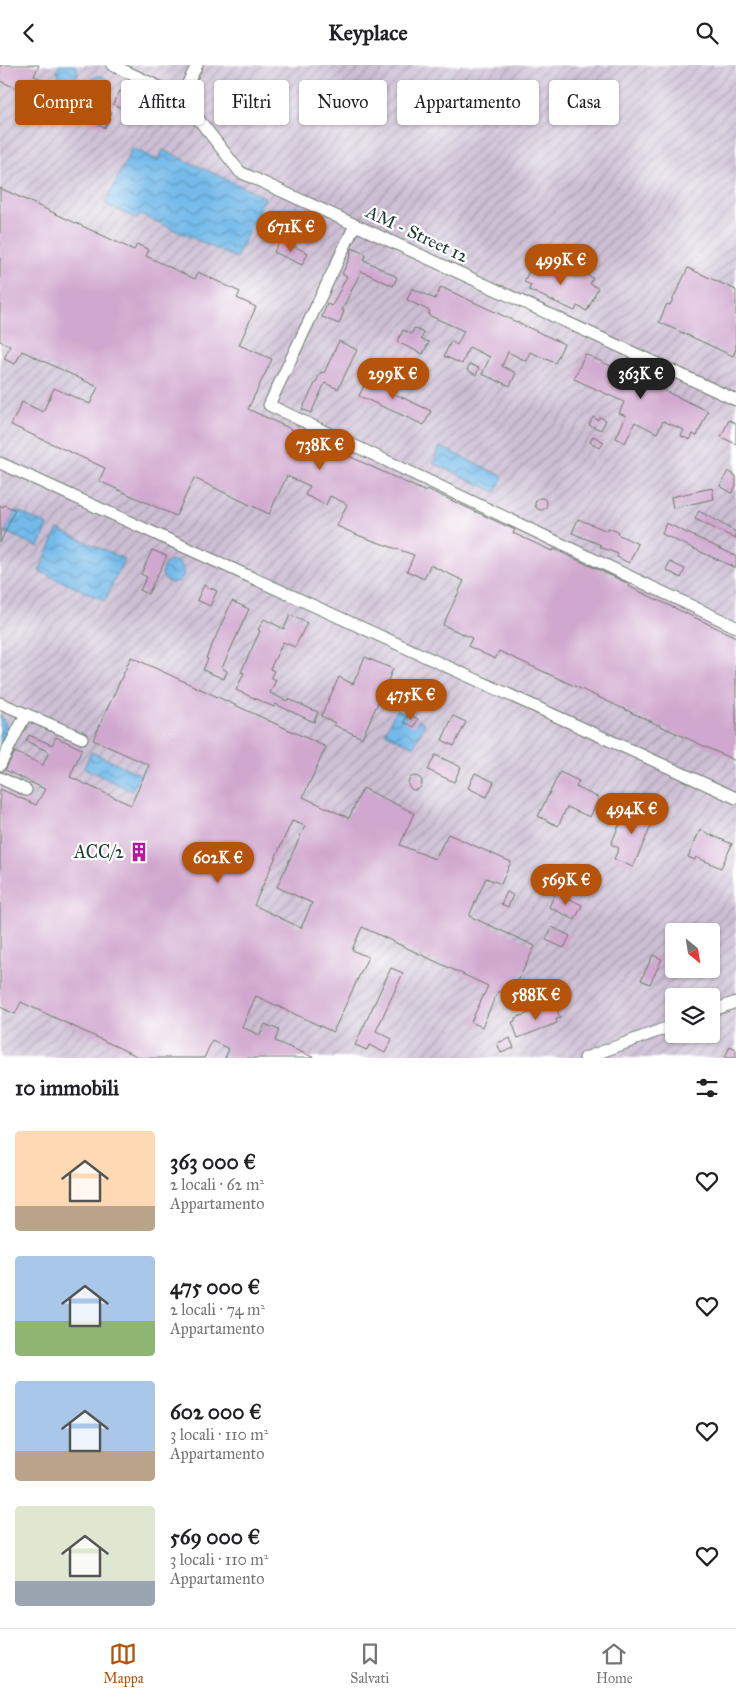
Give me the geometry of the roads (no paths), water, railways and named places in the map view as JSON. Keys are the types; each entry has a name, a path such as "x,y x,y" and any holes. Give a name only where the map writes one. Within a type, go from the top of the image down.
{"lane":[{"name":"AM - Street 12","path":"112,65 145,80"},
{"path":"190,80 197,65"},
{"name":"AM - Street 12","path":"204,125 240,172 736,400"},
{"path":"355,225 269,405 736,627"},
{"path":"0,463 736,798"},
{"path":"0,703 82,738"},
{"path":"0,765 26,715"},
{"path":"0,778 26,789"},
{"path":"720,1008 736,1002"},
{"path":"585,1058 665,1028"}],"water":[{"path":"59,65 76,65 78,72 75,80 60,80 57,72"},
{"path":"99,76 108,80 90,80"},
{"path":"132,148 158,160 163,150 265,197 236,258 140,214 137,219 105,204"},
{"path":"440,447 503,476 496,492 433,463"},
{"path":"15,510 48,525 39,547 5,532"},
{"path":"58,529 124,559 105,601 39,571"},
{"path":"173,561 181,564 184,572 181,580 173,583 165,580 162,572 165,564"},
{"path":"396,710 425,723 414,747 385,733"},
{"path":"0,714 7,732 0,750"},
{"path":"91,752 140,774 132,791 84,768"}],"place":[{"name":"ACC/2","path":"139,852"}]}
